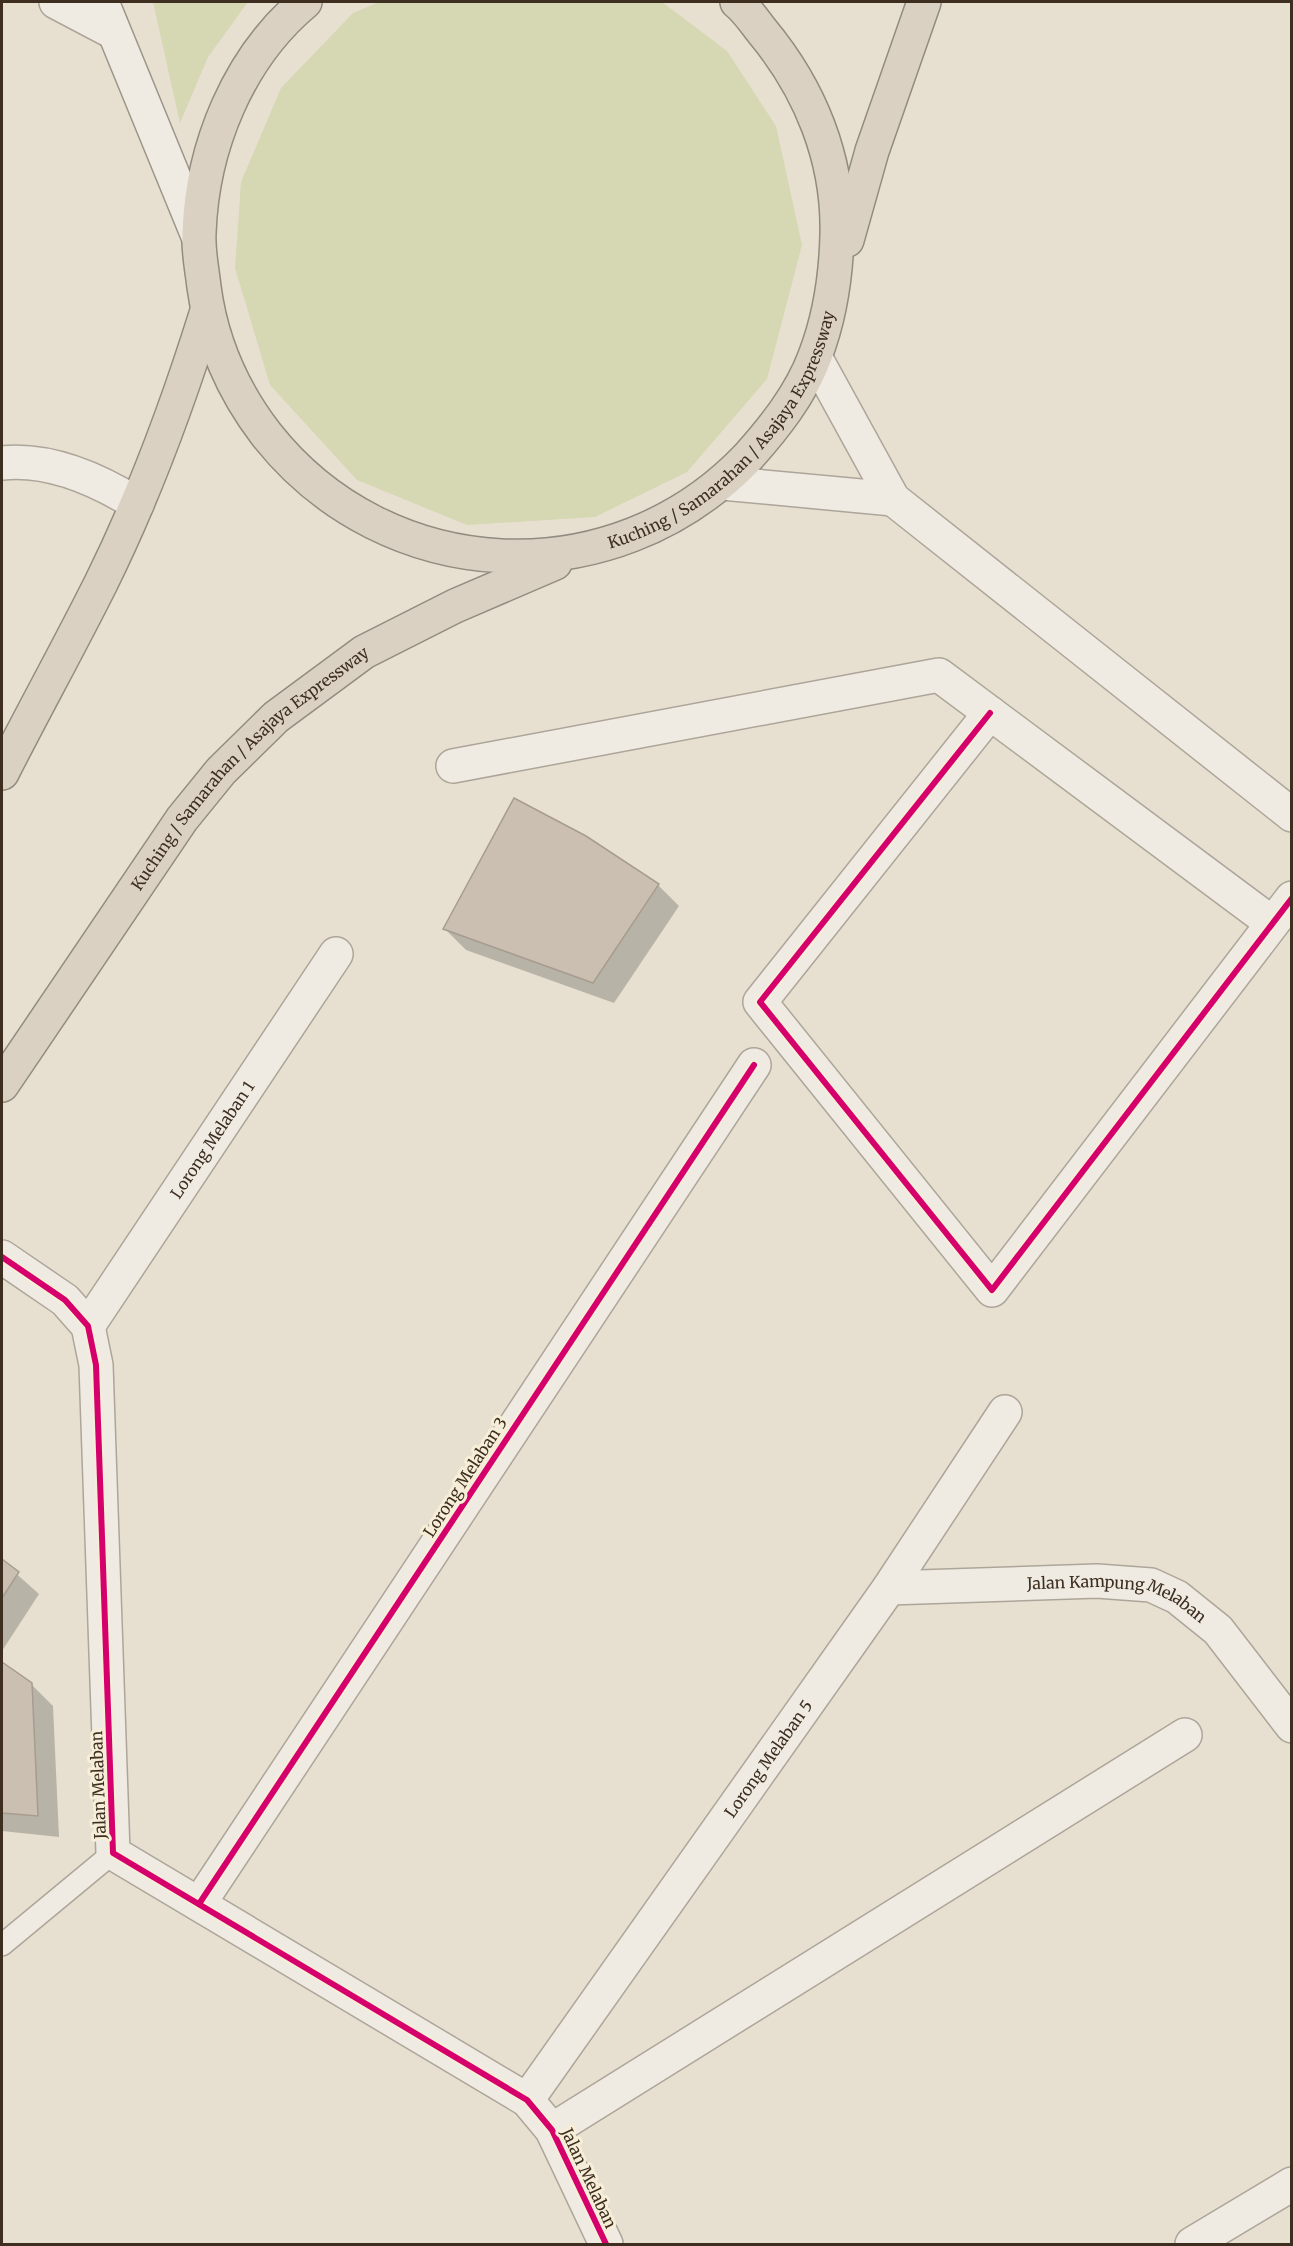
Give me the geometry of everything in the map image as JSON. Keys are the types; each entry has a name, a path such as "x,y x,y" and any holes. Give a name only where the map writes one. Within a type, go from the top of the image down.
{"highway":[{"name":"Kuching / Samarahan / Asajaya Expressway","path":"305,2 289,15 251,63 222,117 205,176 198,236 207,311 224,363 249,412 283,455 323,492 369,521 419,542 473,555 528,558 582,551"},
{"name":"Kuching / Samarahan / Asajaya Expressway","path":"737,2 789,64 822,132 838,206 836,282"},
{"name":"Kuching / Samarahan / Asajaya Expressway","path":"2,1085 182,819 221,771 276,717 364,652 455,606 582,551 656,526 722,483 776,426 815,357 873,151 924,2"},
{"name":"Kuching / Samarahan / Asajaya Expressway","path":"2,773 101,583 137,504 180,396 207,311"}],"street":[{"path":"56,2 113,32"},
{"path":"102,2 198,236"},
{"path":"815,357 893,499 1292,815"},
{"path":"2,463 25,462 102,482 137,504"},
{"path":"722,483 893,499"},
{"path":"453,766 939,675 990,713 1282,910 992,1290 760,1002 990,713"},
{"name":"Lorong Melaban 1","path":"87,1326 336,954"},
{"name":"Lorong Melaban 3","path":"199,1904 754,1065"},
{"name":"Jalan Melaban","path":"2,1257 65,1300 87,1326 96,1365 114,1853 527,2100 552,2130 606,2244"},
{"name":"Lorong Melaban 5","path":"527,2100 889,1588 1005,1412"},
{"name":"Jalan Kampung Melaban","path":"889,1588 1097,1581 1151,1585 1177,1597 1218,1630 1292,1726"},
{"path":"552,2130 1185,1735"},
{"path":"1192,2244 1292,2184"}],"lane":[{"path":"2,1945 114,1853"}],"green space":[{"path":"153,2 248,2 208,57 180,123"},
{"path":"379,2 662,2 727,51 776,126 802,245 767,379 687,472 595,517 467,525 357,480 270,385 235,268 241,182 281,88 353,13"}],"building":[{"path":"514,798 586,836 659,884 593,983 443,929"},
{"path":"2,1559 19,1572 2,1598"},
{"path":"2,1662 32,1683 38,1816 2,1813"}],"cycle path":[{"path":"990,713 760,1002 992,1290 1292,898"},
{"path":"199,1904 754,1065"},
{"path":"2,1257 65,1300 88,1326 96,1365 113,1853 527,2100 552,2130 606,2244"}]}
